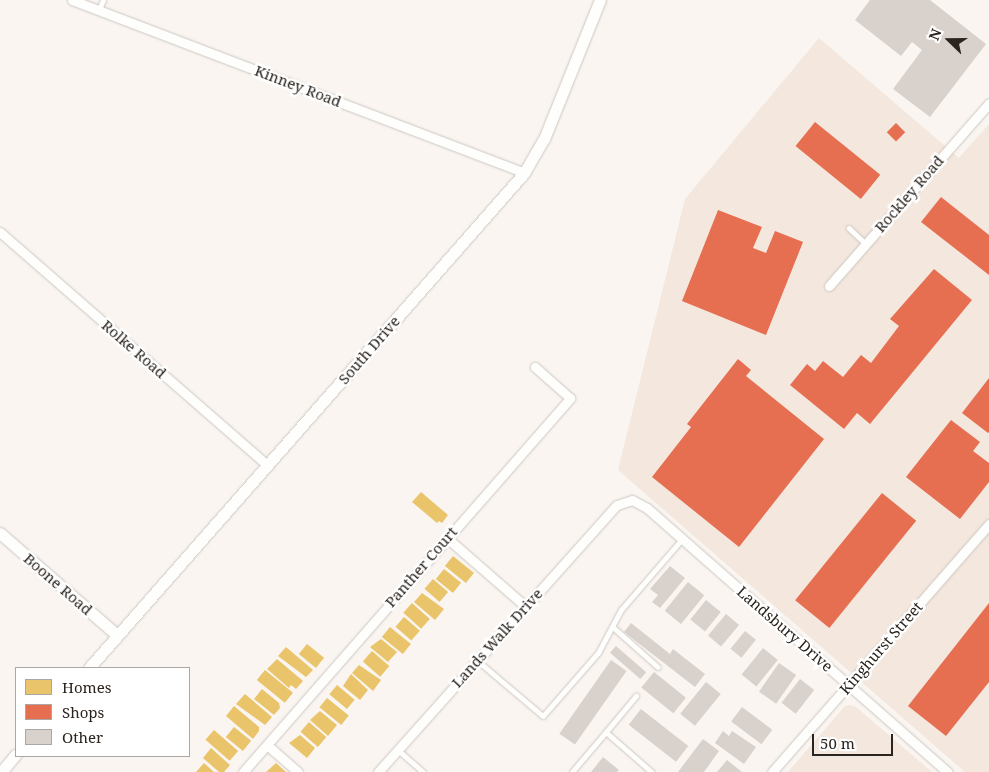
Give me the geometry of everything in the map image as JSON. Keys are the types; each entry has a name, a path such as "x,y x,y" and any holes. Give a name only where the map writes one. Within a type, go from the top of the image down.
{"street":[{"name":"Kinney Road","path":"72,0 524,173"},
{"name":"South Drive","path":"90,667 524,173 544,138 600,0"},
{"name":"Rockley Road","path":"829,286 989,103"},
{"name":"Rolke Road","path":"0,232 268,466"},
{"name":"Panther Court","path":"243,772 570,398 535,367"},
{"name":"Landsbury Drive","path":"617,505 632,500 647,508 948,772"},
{"name":"Lands Walk Drive","path":"378,772 617,505"},
{"name":"Kinghurst Street","path":"772,772 989,524"},
{"name":"Boone Road","path":"0,533 117,635"},
{"path":"447,538 525,606"},
{"path":"266,745 298,772"},
{"path":"1,772 15,755"}],"lane":[{"path":"99,10 103,0"},
{"path":"849,228 866,244"},
{"path":"477,660 543,716 598,653 633,594 682,539"},
{"path":"612,628 658,667"},
{"path":"572,772 636,696"},
{"path":"606,732 652,772"},
{"path":"397,750 423,772"}],"shaded area":[{"path":"819,38 959,158 989,124 989,772 965,772 618,470 685,199"},
{"path":"845,706 856,707 932,772 788,772"}],"building: Homes":[{"path":"421,492 448,515 442,523 439,521 437,523 412,502"},
{"path":"453,556 474,573 466,583 445,566"},
{"path":"444,569 461,583 453,593 436,579"},
{"path":"433,579 448,592 440,602 424,589"},
{"path":"422,593 444,609 435,620 414,602"},
{"path":"412,603 430,619 421,629 403,613"},
{"path":"404,617 420,631 411,641 395,627"},
{"path":"390,627 411,644 403,654 382,637"},
{"path":"381,639 397,652 388,662 370,647"},
{"path":"307,644 324,658 316,668 299,654"},
{"path":"286,647 313,670 306,677 278,656"},
{"path":"372,651 389,666 380,677 363,662"},
{"path":"277,659 303,681 296,689 291,685 289,688 267,669"},
{"path":"359,665 381,680 373,691 352,673"},
{"path":"265,670 293,693 285,703 257,680"},
{"path":"351,674 368,690 360,700 343,686"},
{"path":"337,685 355,700 347,709 329,694"},
{"path":"262,689 279,703 280,708 274,715 254,699"},
{"path":"245,694 272,717 265,725 236,704"},
{"path":"327,698 349,716 341,725 319,707"},
{"path":"234,706 259,727 259,731 253,739 226,716"},
{"path":"320,711 337,725 328,736 310,720"},
{"path":"309,722 326,737 318,747 300,732"},
{"path":"234,727 251,741 243,751 226,737"},
{"path":"214,730 238,751 230,761 205,740"},
{"path":"300,735 315,748 307,758 289,743"},
{"path":"211,748 230,765 224,772 219,772 203,758"},
{"path":"204,763 214,772 196,772"},
{"path":"276,763 286,772 266,772"}],"building: Shops":[{"path":"815,122 880,175 861,199 795,146"},
{"path":"896,123 905,132 896,141 887,132"},
{"path":"941,197 989,235 989,275 921,222"},
{"path":"718,210 762,227 753,248 766,253 775,231 803,242 766,335 682,301"},
{"path":"934,269 972,300 870,424 857,413 844,429 790,385 807,364 815,371 823,361 843,377 861,355 871,363 899,326 890,319"},
{"path":"738,359 751,370 746,376 824,439 739,547 652,477 691,427 687,424"},
{"path":"989,378 989,432 988,433 962,413"},
{"path":"951,420 980,442 973,451 989,463 989,482 960,519 906,477"},
{"path":"882,493 916,521 829,628 795,600"},
{"path":"989,603 989,682 946,736 908,706"}],"building: Other":[{"path":"870,0 930,0 986,44 930,117 893,89 922,50 912,42 901,56 855,20"},
{"path":"670,566 685,578 660,608 652,602 658,595 650,589"},
{"path":"688,582 704,595 681,624 665,611"},
{"path":"706,600 721,612 705,631 690,619"},
{"path":"726,614 739,625 721,646 708,635"},
{"path":"631,623 670,654 673,649 705,674 695,687 624,632"},
{"path":"745,631 756,640 741,658 731,649"},
{"path":"616,646 646,672 640,679 610,653"},
{"path":"763,648 778,660 756,686 742,674"},
{"path":"611,660 627,671 575,745 559,734"},
{"path":"779,663 796,675 776,704 759,692"},
{"path":"654,672 686,698 673,713 641,688"},
{"path":"800,679 814,690 796,714 782,703"},
{"path":"706,682 721,694 695,726 680,714"},
{"path":"742,707 772,730 762,744 731,721"},
{"path":"641,709 688,746 676,762 629,725"},
{"path":"723,731 729,736 732,731 756,747 744,764 715,743"},
{"path":"703,739 719,751 704,772 678,772"},
{"path":"603,757 619,770 617,772 591,772"},
{"path":"727,760 742,772 717,772"}]}
